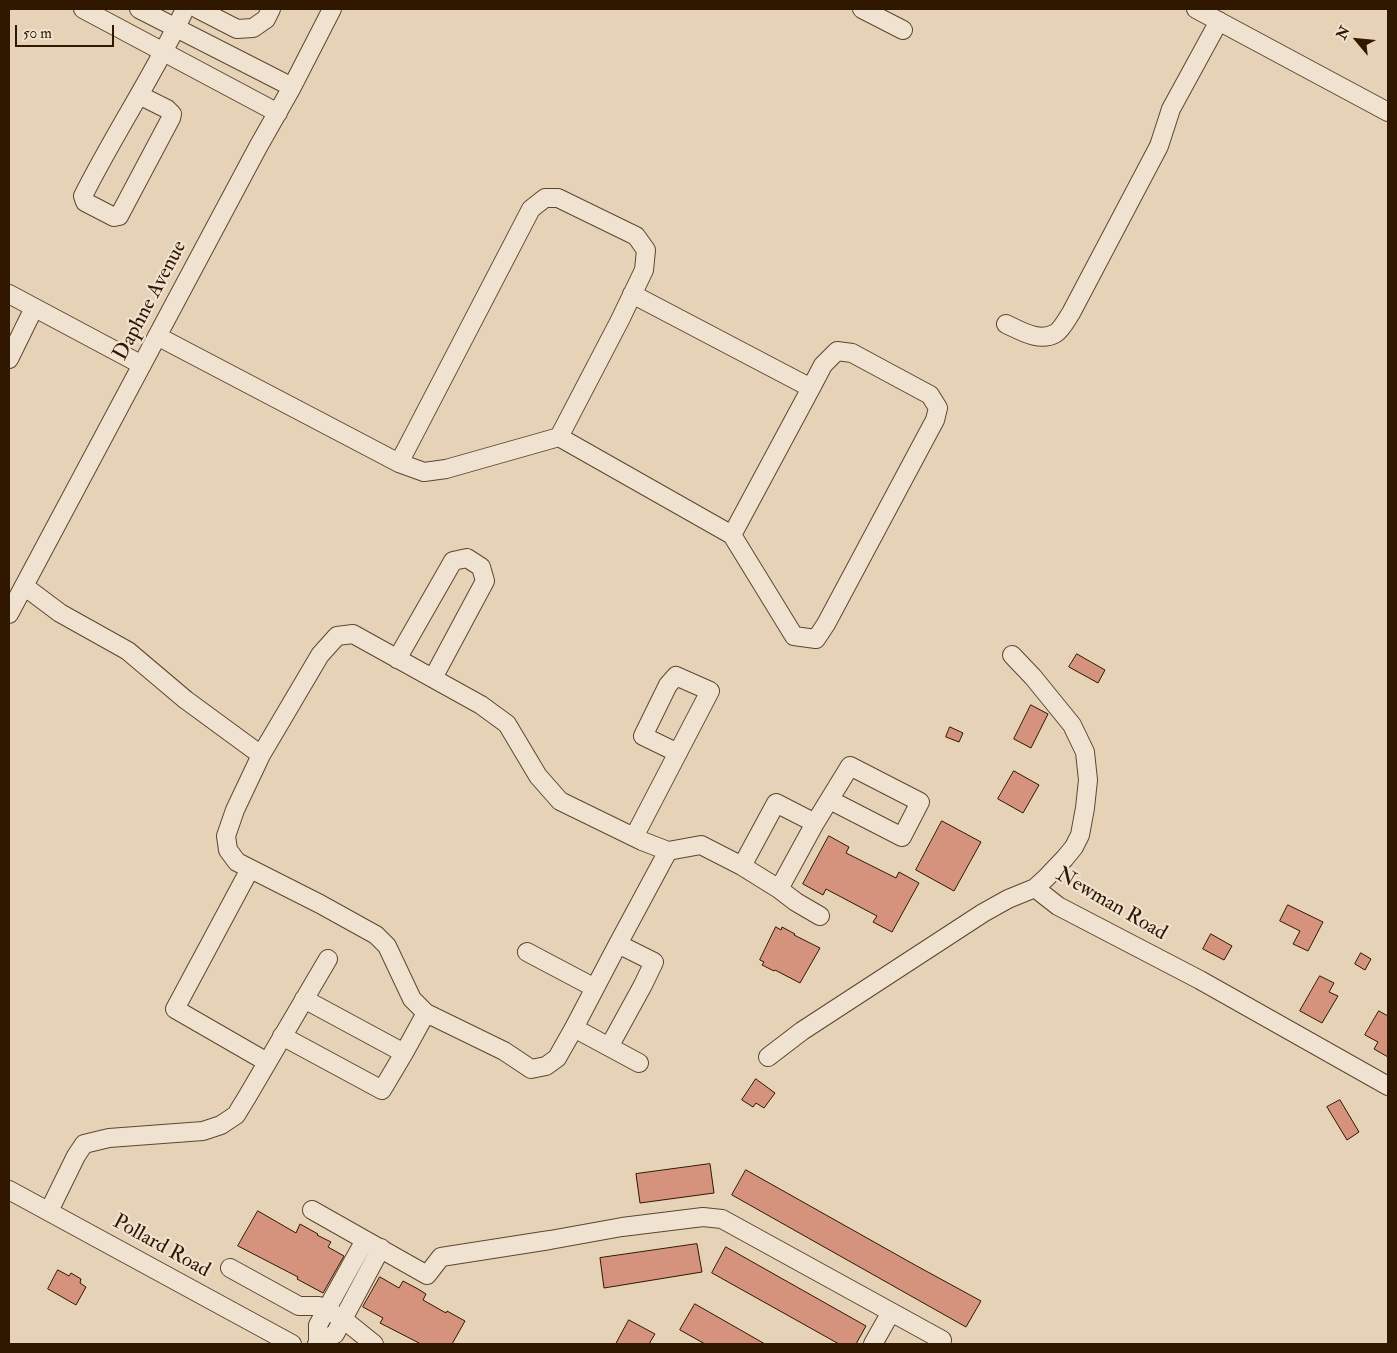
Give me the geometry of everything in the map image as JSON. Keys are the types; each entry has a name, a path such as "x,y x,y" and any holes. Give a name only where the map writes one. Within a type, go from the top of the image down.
{"street":[{"path":"83,9 278,113"},
{"path":"139,9 292,87"},
{"path":"139,95 167,109 172,114 119,216 114,217 85,202 83,196 139,95 176,29 185,9"},
{"path":"198,9 237,29 253,28 266,19 271,9"},
{"name":"Daphne Avenue","path":"9,614 332,9"},
{"path":"862,9 903,30"},
{"path":"1196,9 1388,112"},
{"path":"1006,324 1031,336 1043,337 1057,332 1071,313 1159,146 1171,109 1219,21"},
{"path":"399,463 531,208 545,198 558,198 636,236 646,250 644,270 559,437"},
{"path":"9,294 142,364"},
{"path":"632,294 811,388"},
{"path":"9,359 34,308"},
{"path":"157,336 399,463 424,472 446,469 559,437 732,535 794,636 816,638 826,624 935,420 938,408 930,395 852,353 837,351 823,365 732,535"},
{"path":"397,659 453,561 467,558 481,567 485,581 433,678"},
{"path":"24,586 60,613 128,651 186,700 262,755"},
{"path":"668,852 557,1058 546,1066 531,1069 504,1051 426,1013 412,999 387,946 376,935 237,862 228,850 226,836 235,810 262,755 320,655 337,636 352,634 482,705 506,724 538,776 560,801 668,852 700,845 742,866 820,916"},
{"path":"1012,655 1033,677 1072,725 1086,752 1088,780 1080,835 1074,847 1065,858 1035,888"},
{"path":"634,837 678,753"},
{"path":"779,889 816,823 850,766 920,802 902,837 830,800"},
{"path":"742,866 776,803 816,823"},
{"path":"250,869 175,1010 267,1062"},
{"name":"Newman Road","path":"768,1057 802,1031 983,913 1008,899 1035,888 1058,906 1200,980 1388,1086"},
{"path":"609,1047 654,962 618,944"},
{"path":"527,952 595,988"},
{"path":"49,1211 76,1156 84,1144 109,1138 203,1131 221,1125 236,1115 328,959"},
{"path":"304,999 404,1053"},
{"path":"282,1036 382,1090 426,1013"},
{"path":"574,1028 639,1063"},
{"name":"Pollard Road","path":"9,1190 292,1344"},
{"path":"312,1210 427,1275 442,1257 622,1227 703,1217 722,1219 942,1340"},
{"path":"365,1240 318,1325 317,1343 335,1334 381,1248"},
{"path":"230,1268 299,1306 319,1306 327,1310 343,1319 374,1344"},
{"path":"873,1344 891,1312"}],"building":[{"path":"1077,654 1105,670 1098,683 1069,667"},
{"path":"1031,705 1048,714 1031,748 1014,739"},
{"path":"950,727 963,733 959,742 946,737"},
{"path":"1014,771 1039,785 1023,813 998,799"},
{"path":"942,821 981,842 954,891 916,870"},
{"path":"829,836 849,847 846,853 896,878 899,872 919,883 892,932 873,922 877,916 826,889 823,895 803,884"},
{"path":"1288,905 1323,922 1308,951 1293,944 1300,931 1280,921"},
{"path":"776,927 781,930 782,927 820,948 800,983 762,965 764,962 760,960"},
{"path":"1211,934 1232,946 1224,960 1203,949"},
{"path":"1361,953 1371,959 1365,970 1355,964"},
{"path":"1320,976 1334,983 1329,992 1338,996 1322,1023 1300,1011"},
{"path":"1379,1011 1388,1016 1388,1057 1374,1049 1378,1042 1365,1035"},
{"path":"756,1079 775,1093 764,1108 756,1103 753,1107 742,1100"},
{"path":"1340,1100 1359,1132 1347,1140 1327,1107"},
{"path":"710,1164 714,1193 640,1203 636,1174"},
{"path":"746,1170 981,1301 966,1327 732,1195"},
{"path":"258,1211 296,1233 300,1224 331,1242 328,1247 344,1256 323,1293 297,1279 298,1277 238,1246"},
{"path":"697,1244 702,1272 604,1288 600,1258"},
{"path":"726,1247 866,1326 856,1344 839,1344 712,1273"},
{"path":"58,1270 69,1276 71,1273 81,1279 80,1283 86,1287 76,1305 48,1289"},
{"path":"380,1277 399,1288 403,1281 426,1294 423,1300 465,1321 452,1344 421,1344 380,1323 383,1318 363,1307"},
{"path":"695,1304 765,1344 705,1344 680,1330"},
{"path":"629,1320 655,1334 649,1344 616,1344"}]}
